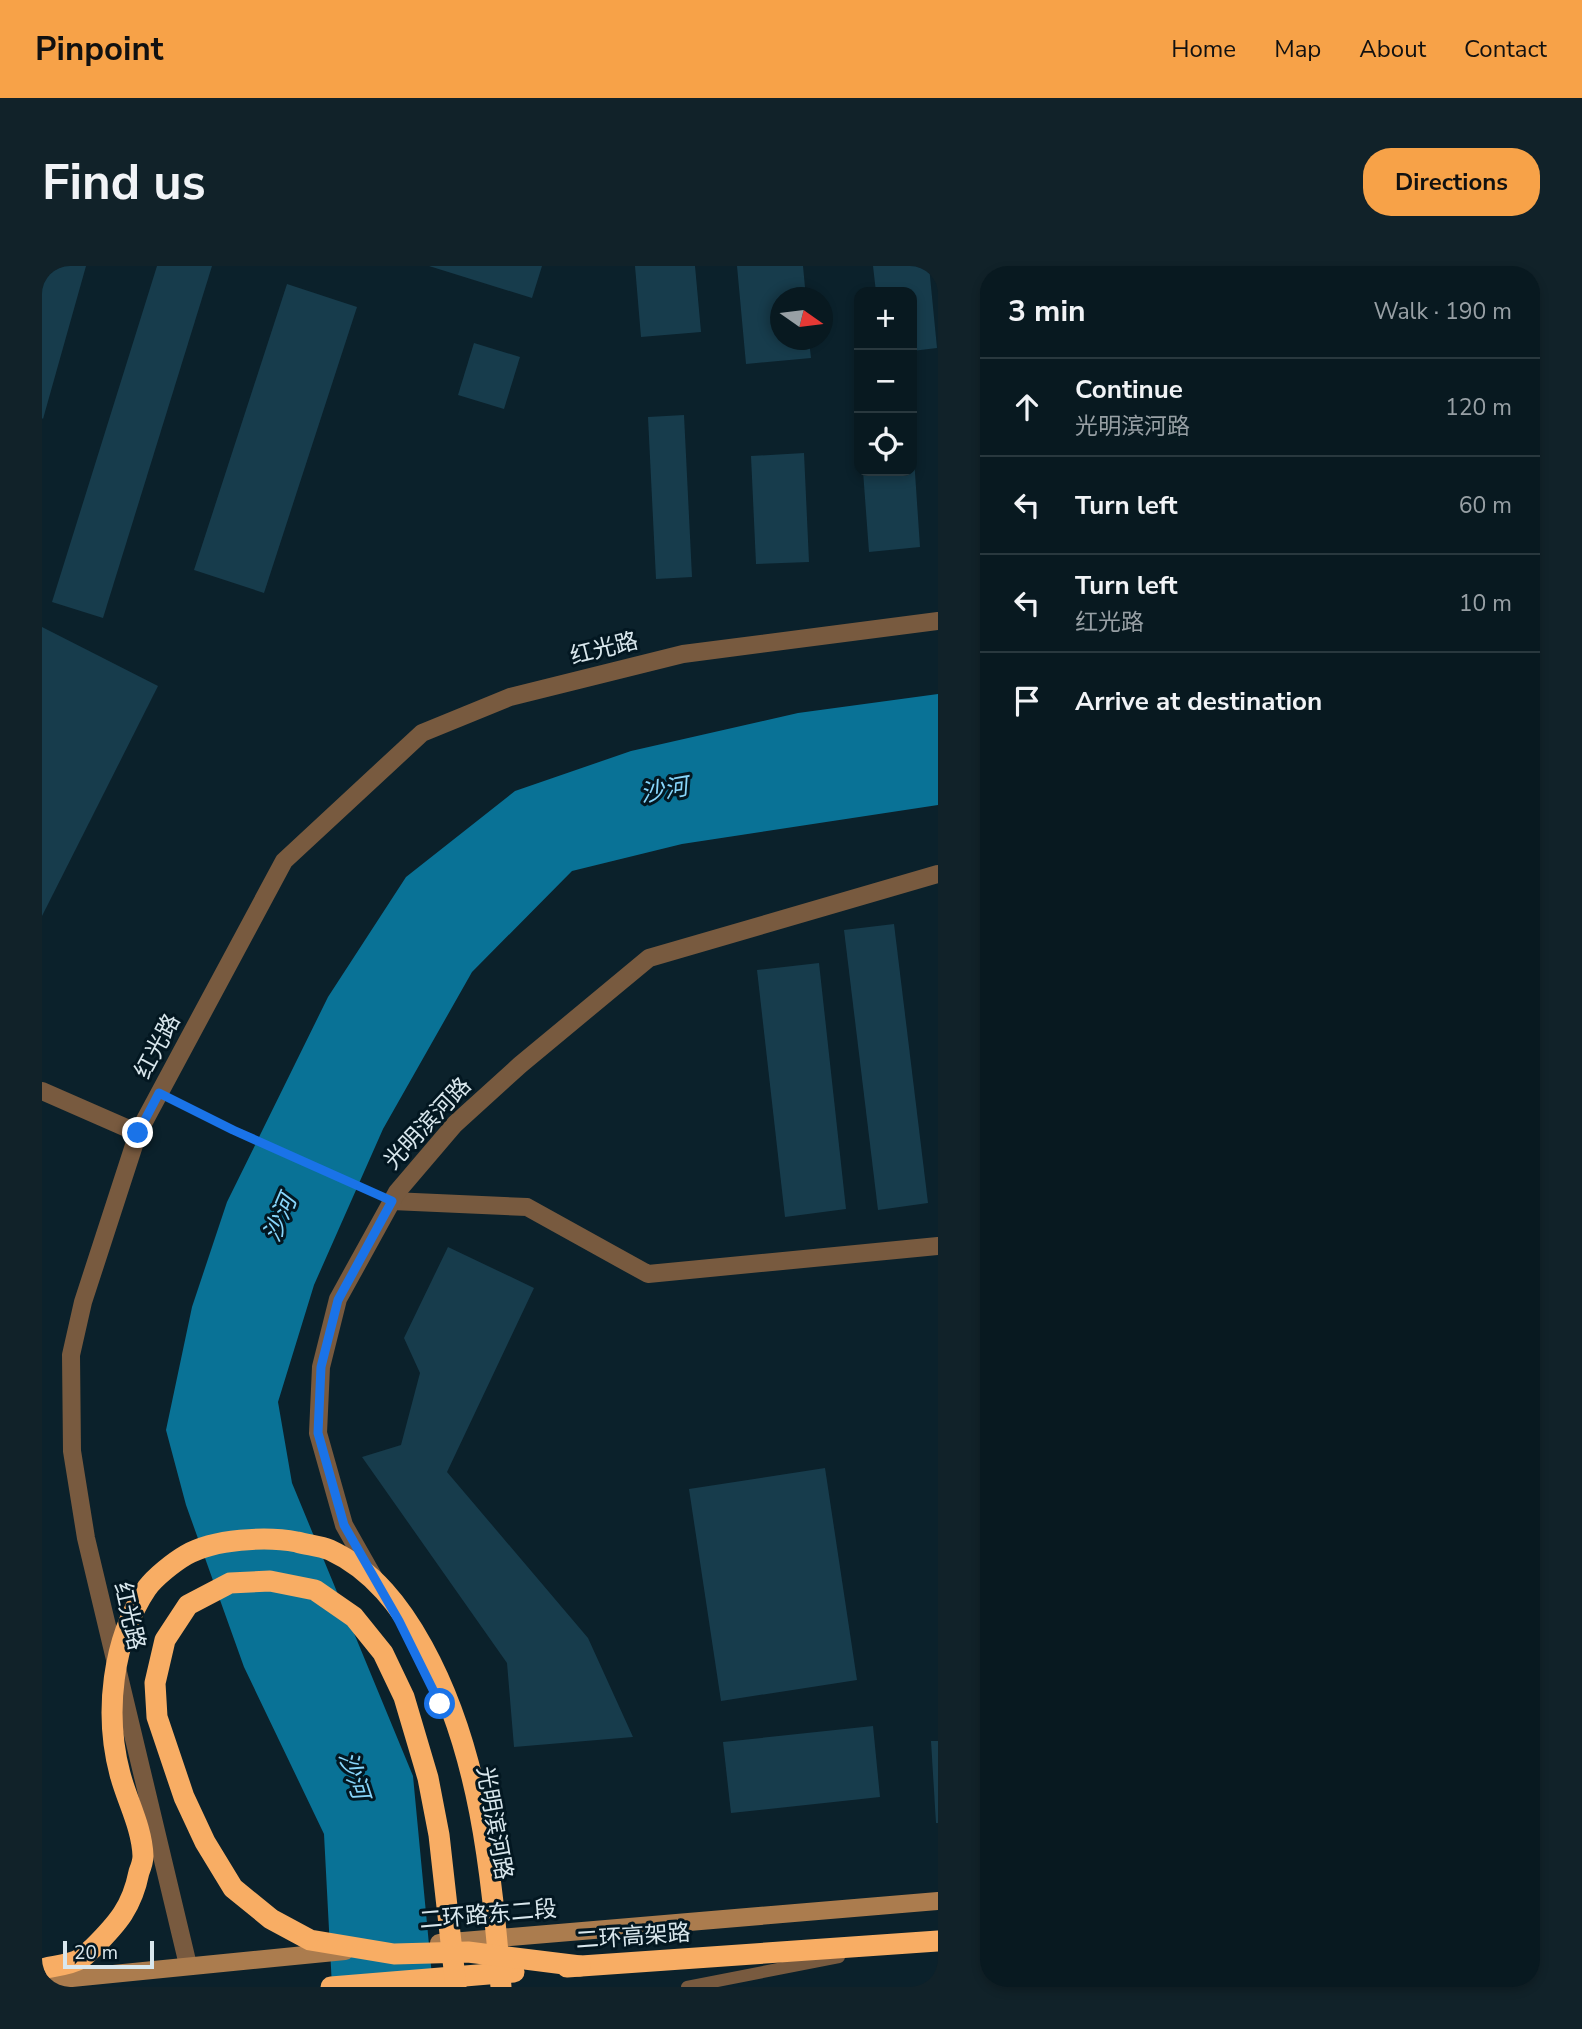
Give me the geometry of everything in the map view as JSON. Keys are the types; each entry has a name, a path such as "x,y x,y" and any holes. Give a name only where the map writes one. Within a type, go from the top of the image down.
{"highway":[{"path":"42,1969 80,1960 114,1927 134,1896 143,1857 136,1820 120,1772 112,1715 117,1663 128,1623 138,1604 149,1585 187,1555 229,1542 279,1538 328,1549 354,1564 379,1584 406,1616 429,1658 454,1712 475,1782 491,1880 501,1987"},
{"path":"456,1987 454,1973 453,1959 451,1946 439,1835 428,1778 404,1697 383,1653 354,1618 315,1590 270,1581 230,1583 188,1605 165,1640 155,1683 157,1717 184,1797 205,1842 233,1888 271,1919 310,1940 394,1954 443,1952 456,1952 468,1952 580,1966"},
{"name":"二环高架路","path":"331,1987 580,1966 938,1941"}],"main road":[{"name":"二环路东二段","path":"42,1981 292,1955 938,1900"}],"street":[{"name":"红光路","path":"188,1965 86,1538 72,1451 71,1355 83,1302 138,1133 284,861 422,733 510,697 683,654 938,621"},
{"name":"光明滨河路","path":"480,1939 466,1782 444,1717 399,1621 344,1525 318,1433 321,1367 338,1300 397,1192 455,1124 520,1065 649,958 938,874"},
{"path":"42,1091 138,1133"},
{"path":"392,1201 527,1207 648,1274 938,1246"}],"lane":[{"path":"687,1987 897,1945"}],"path":[{"path":"159,1093 233,1130 392,1201"}],"water":[{"name":"沙河","path":"938,694 938,805 682,844 572,871 472,972 383,1129 314,1285 278,1402 292,1483 413,1776 433,1987 332,1987 324,1834 244,1667 186,1505 166,1430 192,1307 227,1202 328,997 406,877 515,791 631,751 798,713"}],"building":[{"path":"42,266 86,266 43,419 42,418"},
{"path":"157,266 212,266 103,618 52,602"},
{"path":"429,266 542,266 532,298"},
{"path":"635,266 695,266 701,332 641,337"},
{"path":"737,266 803,266 805,287 770,287 770,350 810,350 811,358 746,364"},
{"path":"873,266 929,266 937,348 917,350 917,287 875,287"},
{"path":"287,284 357,307 264,593 194,570"},
{"path":"474,343 520,357 504,409 458,395"},
{"path":"684,415 692,577 656,579 648,417"},
{"path":"804,453 809,562 756,564 751,456"},
{"path":"863,476 915,476 920,547 869,552"},
{"path":"42,627 158,686 42,916"},
{"path":"894,924 928,1203 878,1210 844,930"},
{"path":"819,963 846,1209 785,1217 757,970"},
{"path":"448,1247 534,1288 447,1472 588,1638 633,1737 514,1747 507,1663 362,1457 401,1445 420,1373 404,1338"},
{"path":"825,1468 857,1680 721,1701 689,1489"},
{"path":"873,1726 880,1797 731,1813 723,1742"},
{"path":"931,1741 938,1741 938,1823 936,1823"}],"route":[{"path":"138,1133 159,1093 233,1130 392,1201 338,1300 321,1367 318,1433 344,1525 399,1621 440,1704"}]}
